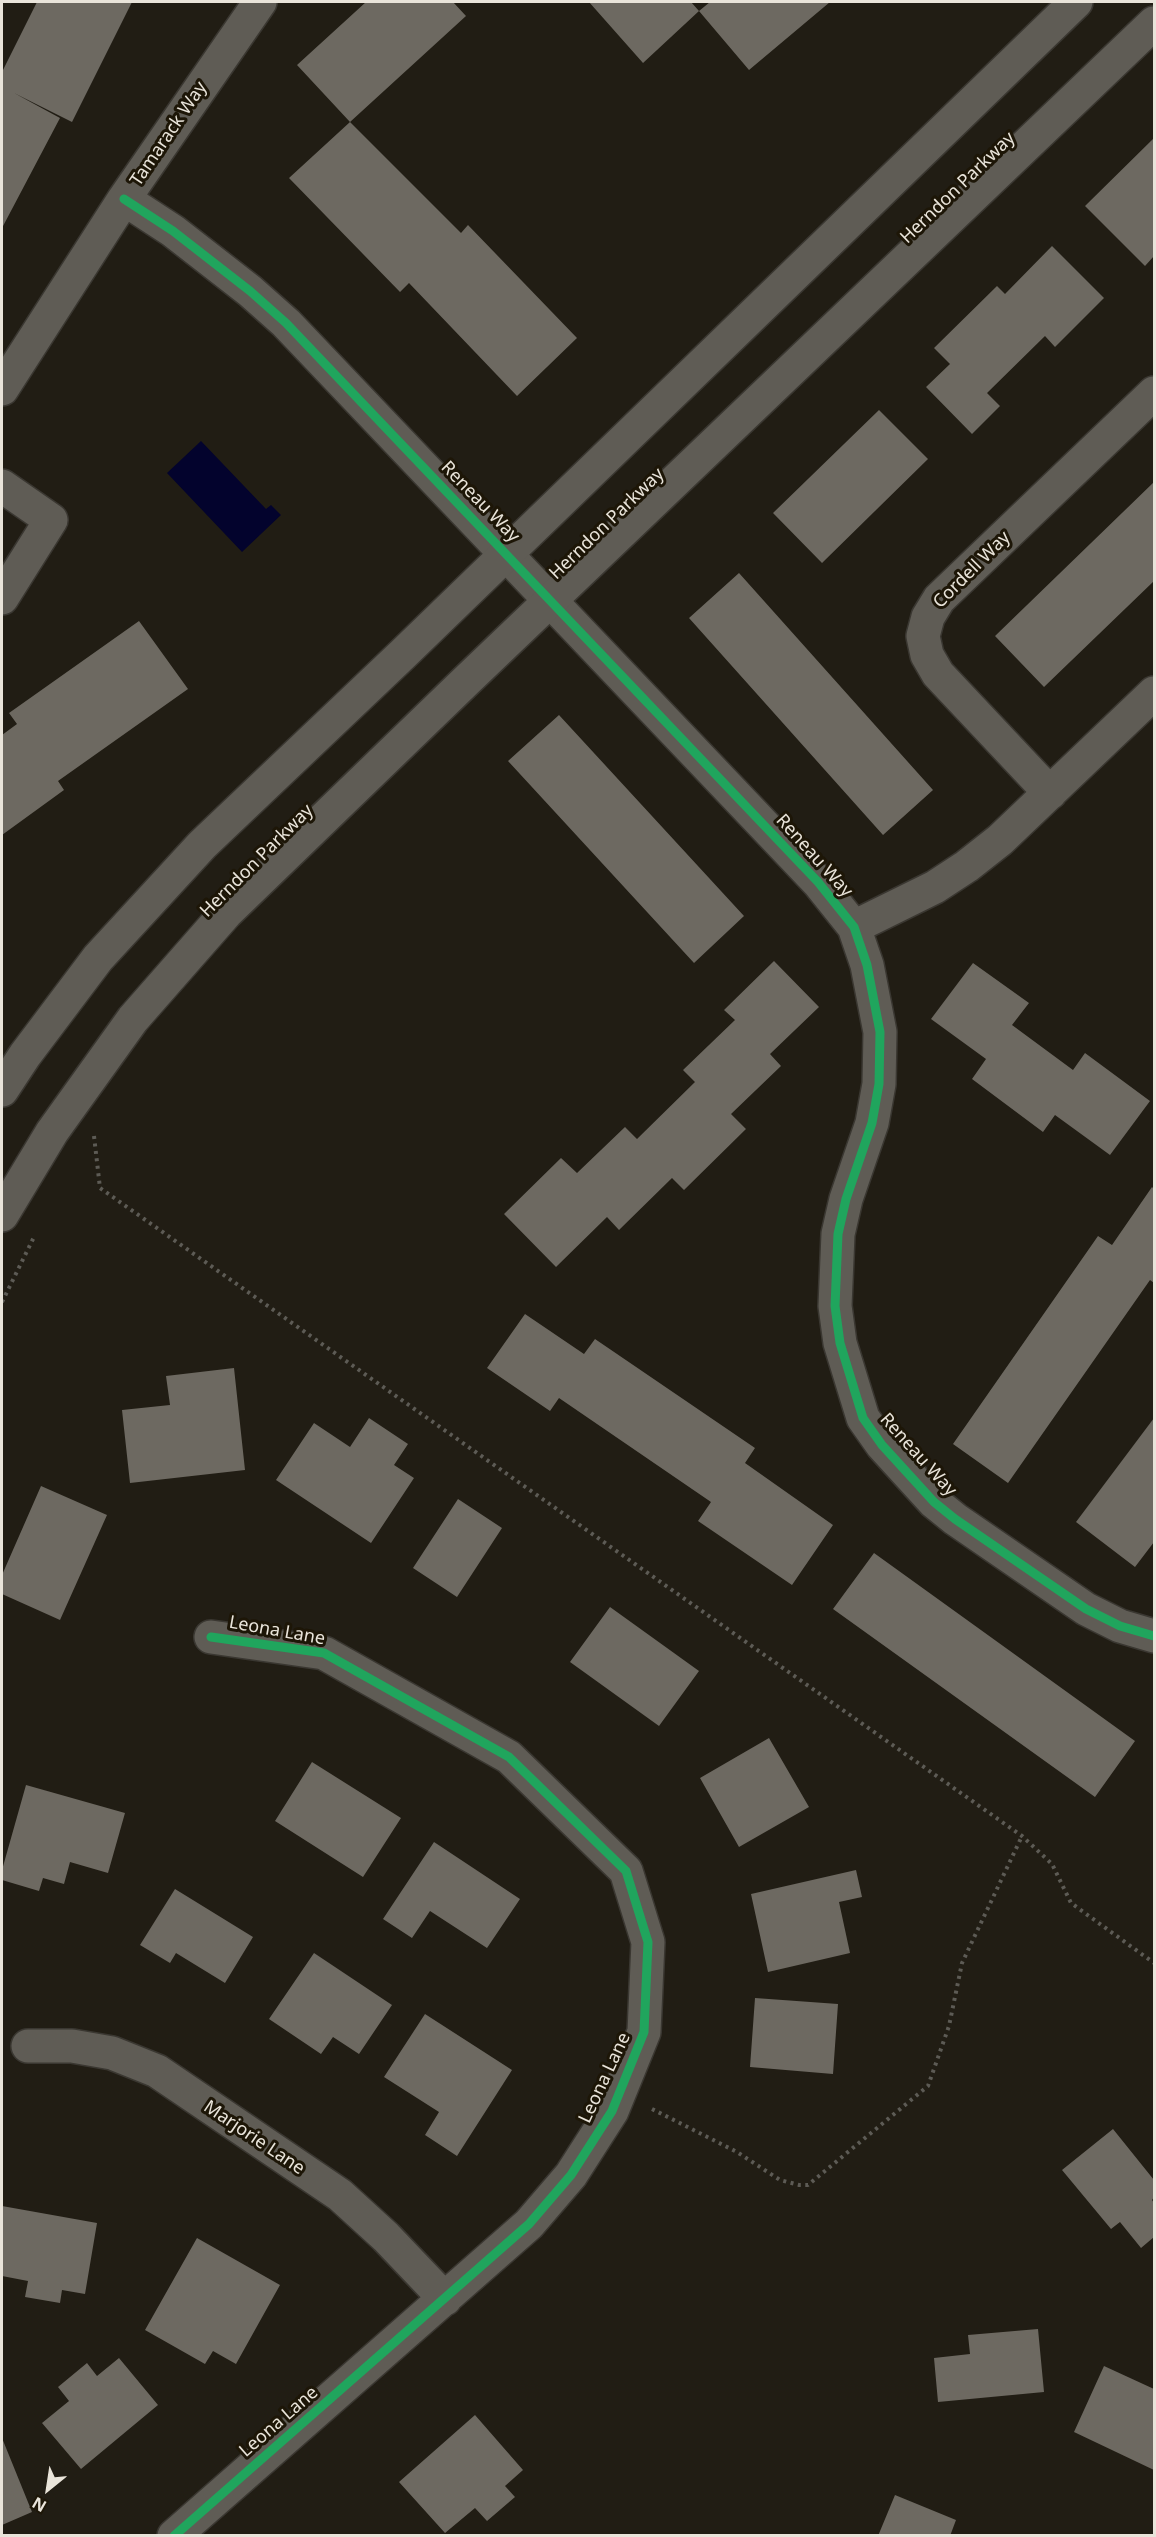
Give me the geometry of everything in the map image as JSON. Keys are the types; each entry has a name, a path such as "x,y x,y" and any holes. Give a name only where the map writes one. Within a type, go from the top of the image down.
{"street":[{"name":"Tamarack Way","path":"2,389 124,200 260,2"},
{"path":"2,1090 72,991 149,900 202,845 1076,2"},
{"name":"Herndon Parkway","path":"2,1215 65,1114 133,1019 226,913 1155,23"},
{"name":"Reneau Way","path":"124,200 173,231 250,291 286,323 818,882 854,927 867,965 880,1032 879,1084 872,1123 846,1199 838,1234 835,1306 840,1343 863,1418 882,1445 934,1502 955,1519 1086,1609 1120,1626 1155,1636"},
{"name":"Cordell Way","path":"1050,793 938,674 927,655 923,636 928,617 939,599 1155,393"},
{"path":"2,486 51,520 2,598"},
{"path":"854,927 934,887 967,866 1000,840 1155,693"},
{"name":"Leona Lane","path":"174,2535 529,2224 564,2183 612,2111 644,2032 648,1942 626,1871 508,1757 324,1653 211,1637"},
{"name":"Marjorie Lane","path":"28,2046 72,2046 112,2053 157,2072 340,2195 386,2237 445,2299"}],"path":[{"path":"65,1114 94,1135 100,1188 1022,1836 1052,1864 1071,1903 1155,1963"},
{"path":"88,1145 100,1126"},
{"path":"2,1302 36,1234"},
{"path":"620,2092 737,2152 780,2180 808,2185 928,2086 949,2026 962,1963 1022,1836"}],"water":[{"path":"201,441 266,509 271,505 281,515 242,552 167,473"}],"building":[{"path":"37,2 132,2 72,122 14,93 60,118 2,228 2,72"},
{"path":"366,2 453,2 466,16 350,122 297,65"},
{"path":"589,2 691,2 699,11 643,63"},
{"path":"710,2 830,2 749,70 699,11"},
{"path":"350,122 461,233 468,225 577,338 517,396 409,283 400,292 289,178"},
{"path":"1154,138 1154,256 1145,266 1085,206"},
{"path":"1052,246 1104,298 1055,347 1045,336 987,393 1000,406 972,434 926,387 950,364 934,348 997,286 1005,294"},
{"path":"879,410 928,459 822,563 773,513"},
{"path":"1154,482 1154,581 1044,687 995,636"},
{"path":"739,573 933,790 883,835 689,618"},
{"path":"139,621 188,689 58,781 64,790 2,835 2,735 17,724 9,713"},
{"path":"559,715 744,916 694,963 508,761"},
{"path":"774,961 819,1007 770,1054 781,1066 731,1114 746,1129 684,1190 672,1178 619,1230 607,1217 556,1267 504,1214 561,1158 577,1173 625,1127 637,1139 695,1082 683,1070 735,1020 724,1010"},
{"path":"973,963 1029,1003 1012,1025 1073,1070 1085,1053 1150,1101 1110,1155 1055,1115 1043,1132 972,1079 986,1059 931,1019"},
{"path":"1152,1187 1154,1189 1154,1283 1150,1280 1008,1483 953,1444 1098,1236 1112,1245"},
{"path":"525,1314 584,1354 595,1339 755,1448 745,1463 833,1525 792,1585 698,1521 711,1502 559,1398 550,1411 487,1368"},
{"path":"234,1368 245,1470 130,1483 122,1410 170,1405 166,1376"},
{"path":"369,1418 408,1444 394,1465 414,1478 371,1543 276,1480 314,1423 350,1447"},
{"path":"1154,1418 1154,1542 1135,1567 1076,1522"},
{"path":"41,1486 107,1515 60,1620 2,1594 2,1575"},
{"path":"458,1499 502,1528 457,1597 413,1568"},
{"path":"874,1553 1135,1741 1095,1797 833,1609"},
{"path":"610,1607 699,1671 659,1726 570,1662"},
{"path":"769,1738 809,1807 739,1847 700,1778"},
{"path":"312,1762 401,1818 363,1877 275,1821"},
{"path":"26,1785 125,1813 108,1873 70,1862 64,1884 43,1878 39,1891 2,1880 2,1870"},
{"path":"434,1842 520,1899 487,1948 430,1911 412,1938 383,1919"},
{"path":"856,1870 862,1897 839,1902 850,1953 768,1972 751,1894"},
{"path":"175,1889 253,1937 225,1983 176,1953 170,1963 140,1945"},
{"path":"314,1953 392,2005 359,2054 333,2037 321,2054 269,2019"},
{"path":"755,1998 838,2004 833,2074 750,2067"},
{"path":"425,2014 512,2070 457,2156 425,2135 439,2112 384,2077"},
{"path":"1113,2129 1154,2180 1152,2200 1154,2203 1154,2237 1141,2248 1120,2222 1111,2229 1062,2170"},
{"path":"2,2206 97,2223 85,2294 62,2290 60,2303 25,2297 28,2281 2,2276"},
{"path":"197,2238 280,2285 236,2364 213,2351 205,2364 145,2330"},
{"path":"1038,2329 1044,2392 938,2402 934,2358 970,2354 968,2335"},
{"path":"119,2358 158,2405 81,2469 42,2423 69,2401 58,2387 87,2363 97,2376"},
{"path":"1104,2366 1154,2389 1154,2470 1074,2432"},
{"path":"475,2415 523,2470 505,2486 515,2497 487,2521 475,2508 445,2533 399,2482"},
{"path":"2,2438 32,2512 2,2525"},
{"path":"895,2495 956,2520 950,2536 878,2536"}],"cycle path":[{"path":"124,199 173,231 250,291 286,323 818,882 854,927 867,965 880,1032 879,1084 872,1123 846,1199 838,1234 835,1306 840,1343 863,1418 882,1445 934,1502 955,1519 1086,1609 1120,1626 1154,1636"},
{"path":"174,2536 529,2224 571,2175 612,2111 644,2032 648,1942 626,1871 509,1757 324,1653 211,1637"}]}
